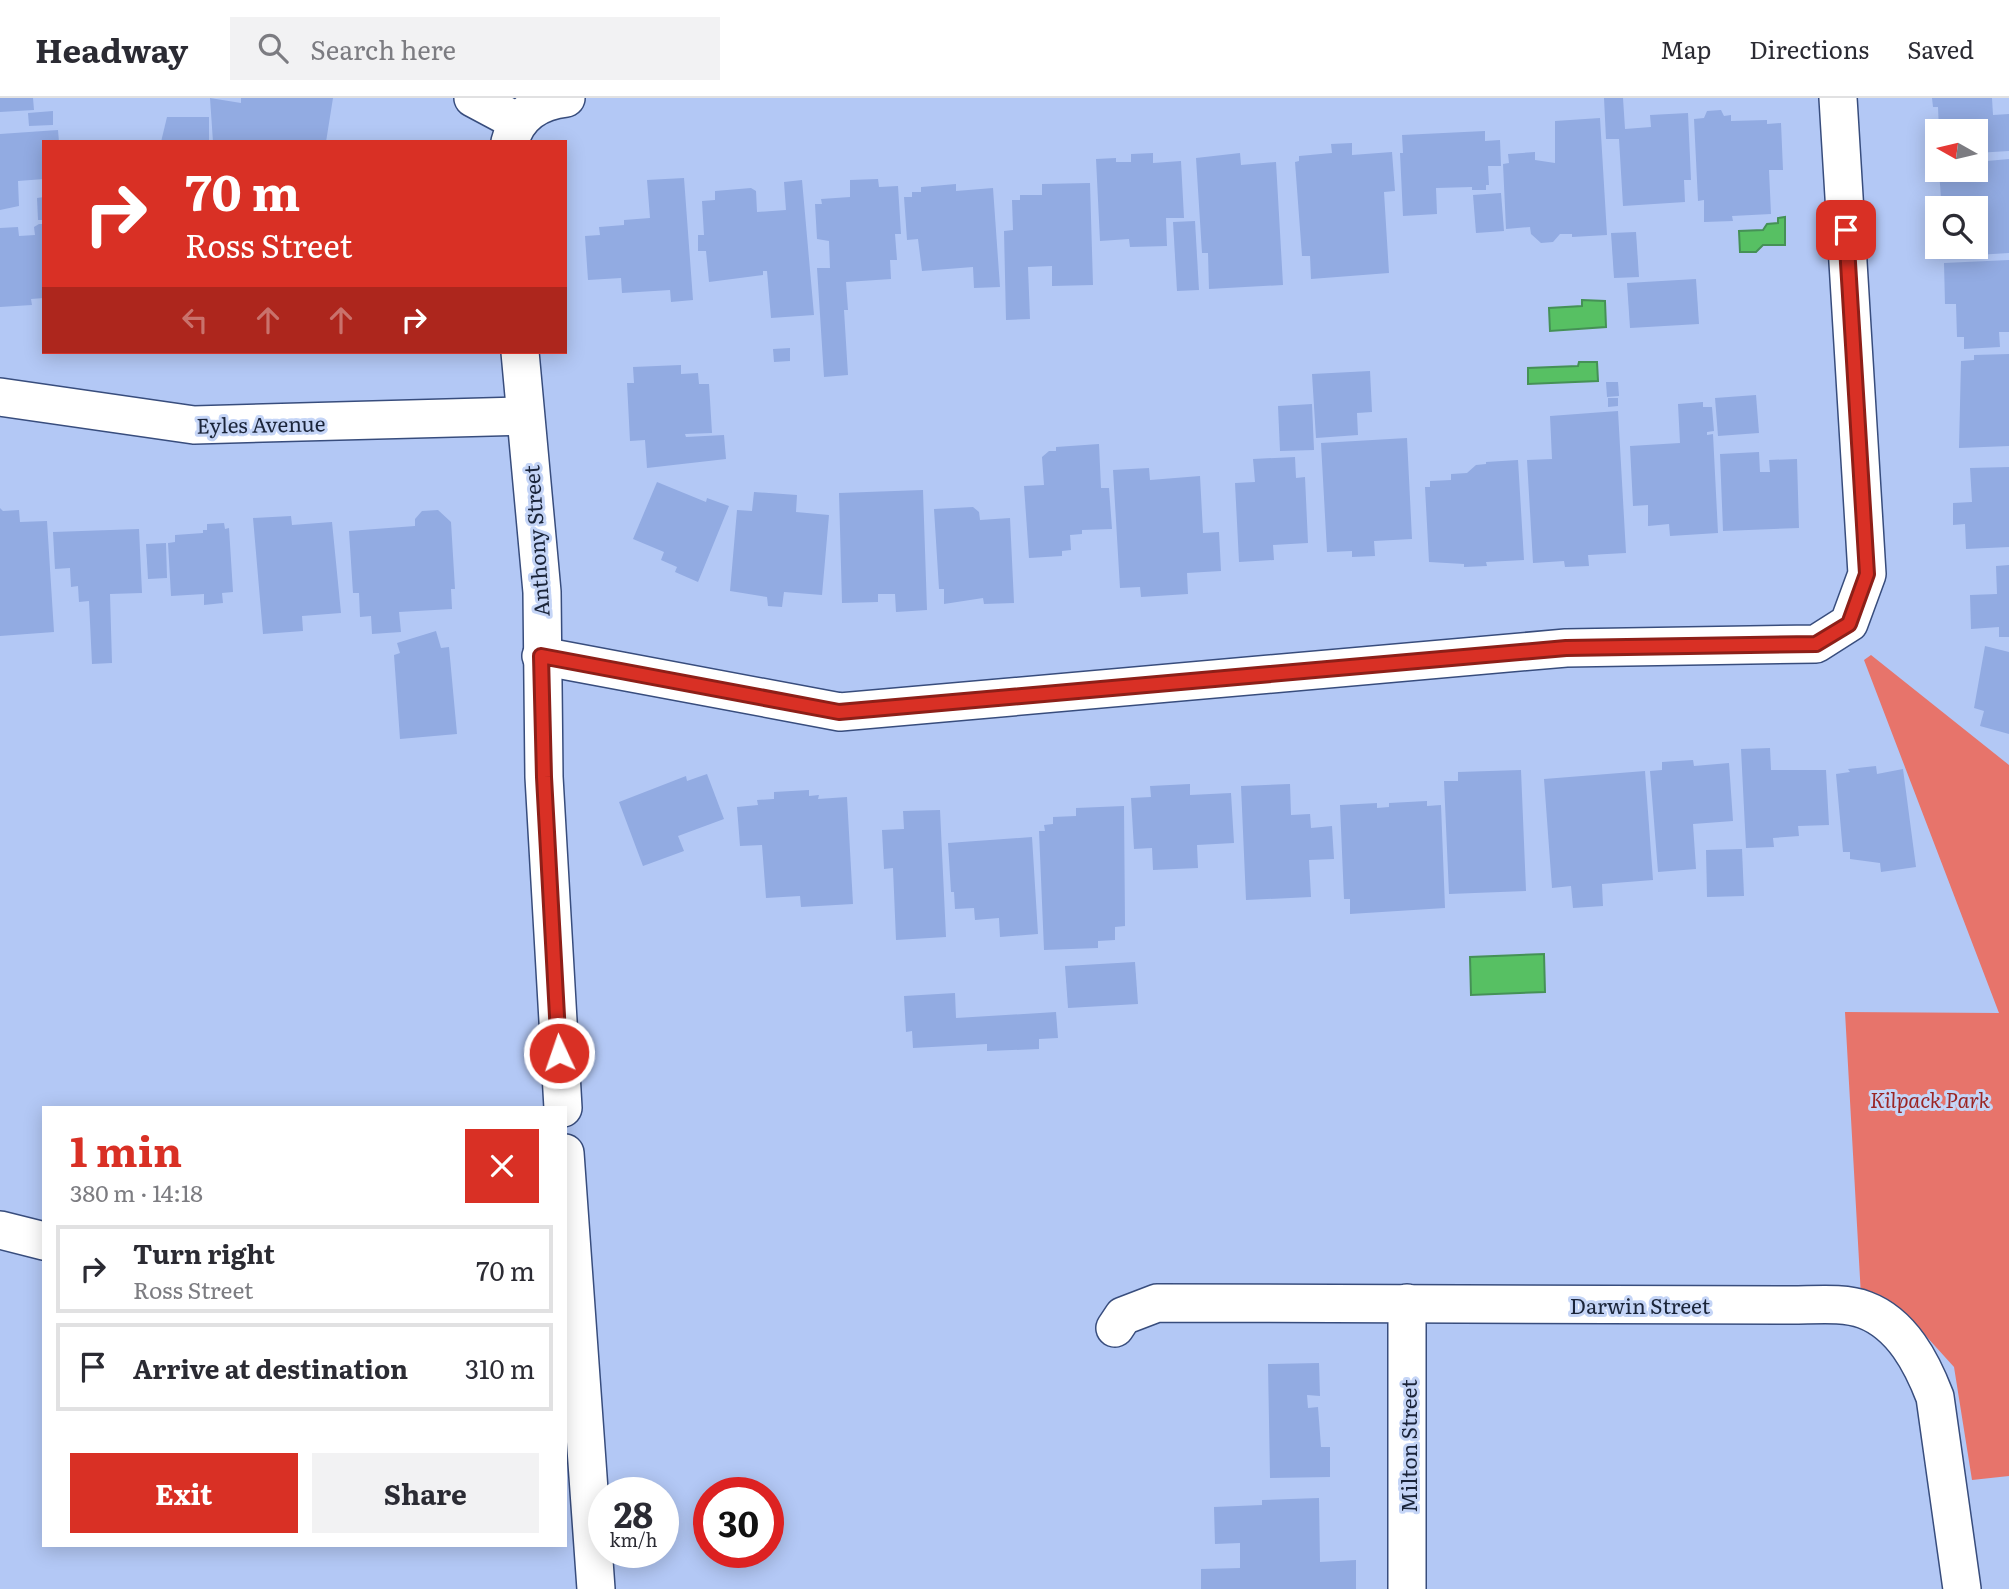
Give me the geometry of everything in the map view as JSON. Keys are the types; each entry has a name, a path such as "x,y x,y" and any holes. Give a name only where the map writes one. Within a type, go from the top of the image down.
{"street":[{"path":"473,98 514,132 544,103 566,98"},
{"path":"541,656 839,712 1566,648 1816,644 1849,624 1867,574 1839,98"},
{"name":"Anthony Street","path":"520,354 542,592 544,777 563,1106"},
{"name":"Eyles Avenue","path":"0,397 194,425 524,416"},
{"path":"567,1218 569,1284 596,1589"},
{"path":"0,1230 42,1240"},
{"name":"Darwin Street","path":"1115,1328 1123,1316 1157,1303 1784,1305 1865,1309 1898,1333 1925,1371 1935,1397 1942,1426 1962,1589"},
{"name":"Milton Street","path":"1407,1589 1408,1303"}],"green space":[{"name":"Kilpack Park","path":"1871,655 2009,765 2009,1476 1972,1480 1954,1367 1906,1314 1861,1296 1845,1012 1999,1013 1864,660"}],"shaded area":[{"path":"1785,217 1785,245 1763,245 1756,252 1740,252 1739,231 1763,230 1767,224 1778,223 1778,218"},
{"path":"1582,300 1605,301 1606,327 1550,331 1549,308 1582,306"},
{"path":"1579,362 1597,362 1598,381 1528,384 1528,368 1578,366"},
{"path":"1544,954 1545,992 1471,995 1470,957"}],"building":[{"path":"0,98 33,98 34,110 0,112"},
{"path":"210,98 241,103 241,98 333,98 326,140 213,140"},
{"path":"1604,98 1623,98 1625,129 1651,127 1650,115 1688,113 1691,180 1684,180 1685,202 1623,206 1619,139 1606,139"},
{"path":"1932,98 1992,98 1993,115 2009,114 2009,151 1988,152 1988,119 1938,119 1938,107 1933,107"},
{"path":"1721,110 1724,116 1731,115 1731,121 1767,120 1767,124 1781,123 1783,170 1769,170 1771,214 1732,216 1733,221 1704,222 1704,200 1698,201 1694,119 1704,118 1707,111"},
{"path":"53,111 53,125 29,126 28,113"},
{"path":"167,117 209,117 209,140 161,140"},
{"path":"1600,118 1607,235 1572,237 1572,234 1560,234 1553,242 1541,243 1531,234 1530,227 1506,229 1503,164 1509,163 1508,154 1535,152 1535,160 1555,163 1555,121"},
{"path":"58,130 59,140 42,140 42,179 18,181 19,206 0,210 0,134"},
{"path":"1485,131 1485,141 1500,140 1501,166 1488,166 1489,185 1486,185 1486,190 1472,190 1472,187 1436,188 1437,214 1403,216 1400,153 1403,153 1402,135"},
{"path":"1352,143 1352,155 1392,152 1395,191 1384,192 1389,273 1311,279 1310,256 1302,256 1295,162 1299,161 1299,156 1332,153 1331,144"},
{"path":"1153,153 1153,163 1181,161 1184,218 1166,218 1167,246 1130,247 1129,239 1100,241 1096,159 1116,158 1116,162 1131,162 1131,154"},
{"path":"1240,153 1241,165 1276,162 1283,285 1209,289 1208,253 1202,253 1196,158"},
{"path":"2009,159 2009,253 1988,254 1988,196 1941,196 1940,182 1988,182 1988,161"},
{"path":"684,178 693,300 671,302 670,290 622,293 621,278 588,280 585,236 600,235 599,227 624,225 624,220 650,218 647,180"},
{"path":"878,179 879,187 898,186 901,234 895,234 897,260 890,260 891,279 846,282 848,310 844,310 848,375 824,377 817,268 830,268 829,241 817,239 815,204 822,204 821,199 850,197 850,180"},
{"path":"802,180 814,315 771,318 767,271 763,271 763,275 709,282 706,251 698,251 698,235 704,235 702,201 715,200 715,191 751,188 756,191 757,212 786,210 784,182"},
{"path":"1090,183 1093,285 1052,286 1052,266 1028,267 1030,319 1006,320 1004,231 1013,230 1012,200 1020,200 1020,195 1042,195 1042,184"},
{"path":"956,184 956,191 993,188 1000,287 974,288 973,267 922,271 918,239 907,240 904,197 912,197 912,192 921,192 921,187"},
{"path":"1501,193 1504,231 1476,233 1473,195"},
{"path":"42,197 42,220 38,220 37,198"},
{"path":"1195,221 1199,290 1177,291 1173,222"},
{"path":"42,224 42,298 31,299 32,305 0,307 0,228 18,227 19,236 35,235 34,227"},
{"path":"1636,232 1639,277 1614,278 1611,233"},
{"path":"2009,260 2009,332 1999,332 2000,347 1964,349 1964,337 1957,337 1956,304 1945,304 1944,263"},
{"path":"1696,279 1699,324 1630,328 1627,283"},
{"path":"790,348 790,361 774,362 773,349"},
{"path":"2009,354 2009,446 1959,448 1961,361 1974,360 1974,355"},
{"path":"681,365 681,374 698,373 699,384 709,384 712,433 685,434 686,437 724,435 726,459 647,468 645,440 630,441 627,383 634,383 633,367"},
{"path":"1370,371 1372,412 1357,413 1358,435 1316,438 1312,374"},
{"path":"1606,382 1618,382 1619,396 1607,397"},
{"path":"1756,395 1759,433 1718,436 1715,398"},
{"path":"1608,398 1618,398 1618,406 1608,407"},
{"path":"1703,402 1703,407 1712,407 1714,431 1707,432 1707,435 1713,434 1718,533 1670,536 1669,524 1648,526 1648,505 1633,506 1630,446 1680,443 1678,404"},
{"path":"1312,404 1314,450 1280,451 1278,406"},
{"path":"1618,411 1626,553 1588,555 1589,566 1565,567 1564,561 1533,563 1527,460 1552,459 1550,416"},
{"path":"1407,438 1412,539 1374,541 1375,556 1352,557 1352,551 1327,552 1321,443"},
{"path":"1099,444 1101,488 1109,488 1112,529 1082,530 1082,534 1070,535 1071,550 1062,551 1062,556 1029,558 1024,486 1044,485 1042,457 1049,451 1056,451 1056,447"},
{"path":"1759,452 1760,472 1770,472 1769,460 1797,459 1799,528 1723,531 1720,454"},
{"path":"1295,457 1296,478 1305,477 1308,543 1273,545 1274,560 1239,562 1235,483 1255,482 1253,459"},
{"path":"1518,460 1524,560 1486,562 1487,566 1464,567 1464,564 1429,562 1425,487 1430,487 1430,481 1451,480 1451,474 1467,473 1476,465 1486,462"},
{"path":"2009,467 2009,547 1966,549 1965,524 1953,525 1953,503 1972,502 1970,468"},
{"path":"1149,468 1150,480 1200,476 1203,533 1219,532 1221,571 1187,573 1188,594 1141,597 1140,587 1120,588 1113,470"},
{"path":"657,482 706,502 707,498 729,506 698,582 675,572 677,567 661,560 664,552 633,539"},
{"path":"923,490 927,610 896,612 895,594 878,594 878,602 842,603 839,493"},
{"path":"754,492 797,495 796,512 829,515 822,595 784,592 782,607 768,606 767,597 730,591 737,510 752,511"},
{"path":"973,507 979,512 980,520 1010,518 1014,603 984,604 983,598 944,604 944,589 939,589 934,509"},
{"path":"0,508 3,511 19,510 20,522 47,521 54,632 0,636"},
{"path":"438,510 451,522 455,589 451,589 452,609 399,612 401,632 372,634 371,616 360,617 359,593 353,593 349,531 415,526 415,519 422,511"},
{"path":"291,516 292,525 332,522 341,613 302,616 303,631 263,634 253,518"},
{"path":"224,523 225,529 229,528 233,592 222,593 223,603 204,605 204,594 171,596 168,543 175,542 175,535 203,533 203,530 207,530 207,524"},
{"path":"139,529 142,593 110,594 112,663 92,664 89,601 79,602 78,586 71,587 70,568 55,569 53,532"},
{"path":"166,543 167,578 148,579 146,544"},
{"path":"2009,565 2009,637 1999,637 1999,627 1971,629 1970,595 1997,594 1996,566"},
{"path":"436,631 441,648 449,647 457,734 400,739 394,655 400,653 397,643"},
{"path":"1985,646 2009,652 2009,734 1980,726 1984,711 1974,708"},
{"path":"1770,748 1771,770 1826,770 1829,825 1798,826 1799,836 1773,838 1774,847 1746,848 1741,749"},
{"path":"1693,760 1694,766 1729,763 1733,821 1693,824 1696,869 1658,872 1650,771 1662,770 1662,762"},
{"path":"1876,766 1877,774 1903,769 1916,867 1881,872 1880,863 1850,859 1850,852 1843,852 1836,774 1850,772 1848,769"},
{"path":"1521,770 1526,891 1449,894 1444,781 1458,781 1458,772"},
{"path":"1645,771 1653,880 1602,884 1603,906 1573,908 1571,886 1552,888 1544,779"},
{"path":"707,774 724,819 678,836 684,851 643,866 619,802 686,776 687,781"},
{"path":"1190,784 1190,795 1231,793 1234,843 1197,845 1198,868 1153,870 1152,848 1134,849 1131,798 1151,797 1150,786"},
{"path":"1290,784 1291,815 1310,814 1311,828 1332,826 1334,859 1309,860 1311,897 1246,900 1241,786"},
{"path":"809,790 809,796 819,795 818,799 847,797 853,904 801,907 800,896 766,898 762,845 740,846 737,807 758,805 757,800 774,799 774,792"},
{"path":"1427,801 1427,806 1441,805 1445,908 1350,914 1350,899 1344,899 1340,805 1377,803 1377,808 1389,807 1389,803"},
{"path":"1124,806 1125,926 1115,927 1115,940 1098,941 1098,948 1044,950 1039,831 1045,831 1044,825 1053,824 1053,817 1076,816 1076,808"},
{"path":"940,810 946,937 896,940 893,868 884,869 882,830 904,829 903,811"},
{"path":"1032,837 1038,934 1000,937 999,918 975,920 974,908 955,909 954,892 951,892 948,843"},
{"path":"1742,849 1744,896 1707,897 1706,850"},
{"path":"1135,962 1138,1004 1068,1008 1065,966"},
{"path":"955,993 956,1018 1056,1012 1058,1038 1039,1039 1039,1049 987,1051 987,1044 913,1048 912,1031 906,1032 904,996"},
{"path":"1319,1363 1320,1396 1307,1395 1308,1408 1318,1407 1321,1447 1330,1447 1330,1477 1270,1478 1268,1364"},
{"path":"1319,1498 1320,1562 1356,1560 1356,1589 1201,1589 1201,1569 1240,1568 1240,1543 1215,1544 1214,1507 1262,1505 1262,1500"}],"route":[{"path":"559,1053 544,777 541,656 839,712 1566,648 1816,644 1849,624 1867,574 1846,230"}]}
